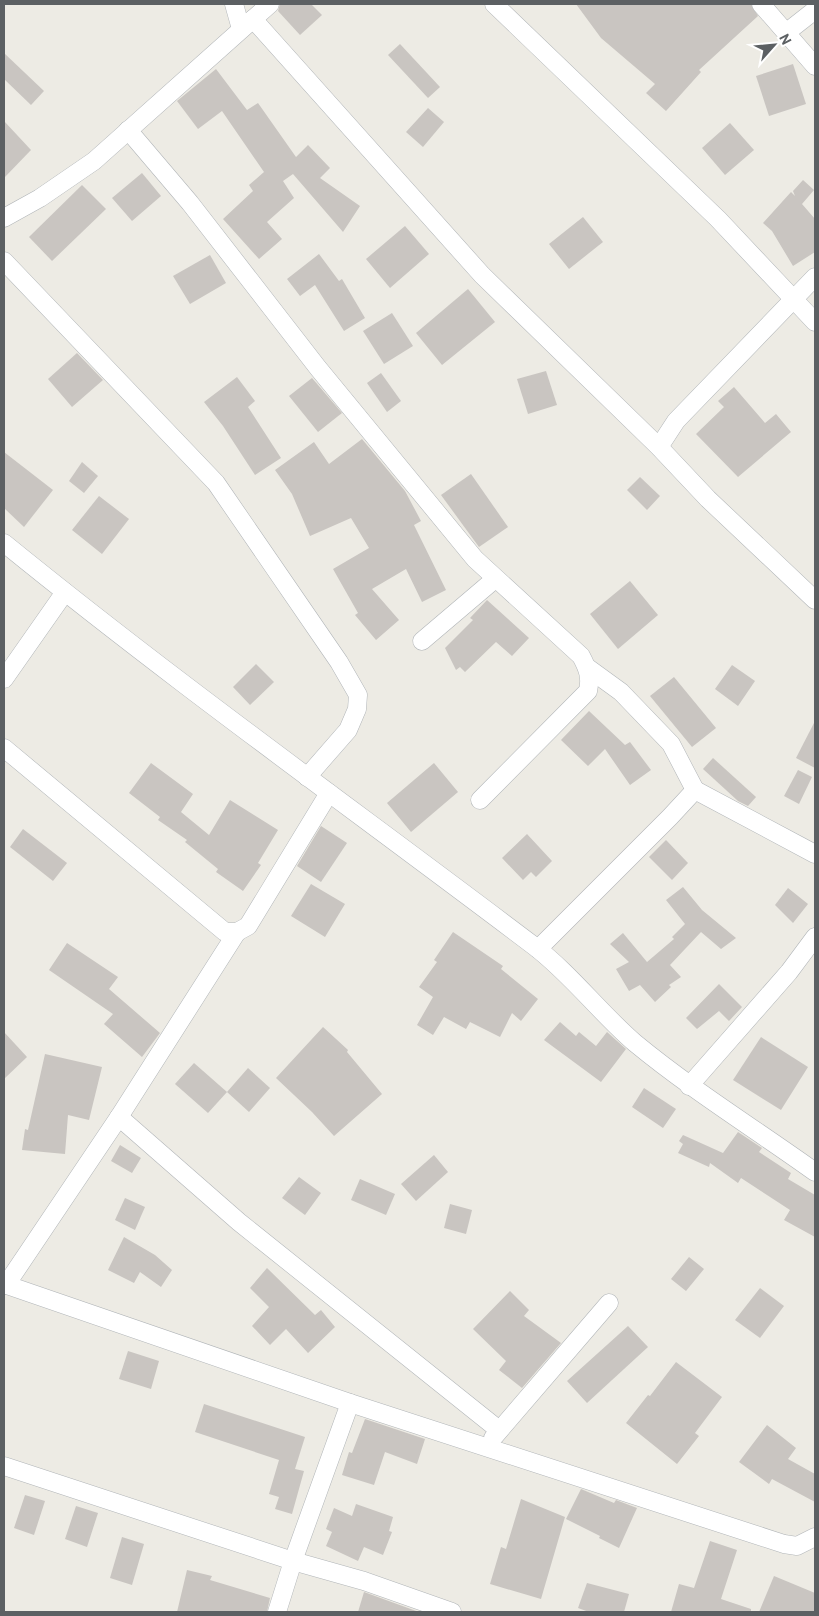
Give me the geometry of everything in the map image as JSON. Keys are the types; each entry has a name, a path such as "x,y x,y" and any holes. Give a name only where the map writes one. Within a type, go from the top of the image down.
{"street":[{"path":"234,4 247,24 482,275 659,447 708,499 815,600"},
{"path":"4,218 40,198 94,160 270,4"},
{"path":"494,4 718,219 794,297 815,322"},
{"path":"761,4 815,66"},
{"path":"787,32 815,10"},
{"path":"128,130 190,203 318,368 475,559 581,656 588,668 590,679 588,691 480,800"},
{"path":"4,261 216,483 339,662 358,695 357,709 348,730 307,778"},
{"path":"659,447 676,421 815,277"},
{"path":"4,542 65,592 307,778 538,949 633,1041 689,1086 815,1172"},
{"path":"422,641 495,579"},
{"path":"4,678 65,592"},
{"path":"588,668 621,692 671,744 694,790 815,854"},
{"path":"4,748 225,932 237,932 248,926 329,793"},
{"path":"538,949 670,817 694,790"},
{"path":"237,932 120,1117 5,1285 485,1448 784,1544 796,1546 815,1537"},
{"path":"689,1086 789,972 815,937"},
{"path":"120,1117 239,1222 499,1430"},
{"path":"485,1448 609,1303"},
{"path":"277,1612 293,1561 350,1403"},
{"path":"4,1466 293,1561 364,1581 420,1603 452,1612"}],"building":[{"path":"280,4 311,4 322,15 300,35 278,11"},
{"path":"576,4 751,4 758,16 699,70 701,72 666,111 646,93 655,84 601,38"},
{"path":"400,44 440,87 428,98 388,55"},
{"path":"4,53 44,91 31,105 4,79"},
{"path":"793,64 806,104 769,116 756,76"},
{"path":"216,69 247,110 258,103 296,157 308,145 330,168 320,178 360,206 343,232 293,174 283,181 294,198 267,222 282,239 259,259 223,219 253,191 249,185 264,172 222,111 198,129 177,101"},
{"path":"428,108 444,122 423,147 406,132"},
{"path":"4,121 31,150 4,178"},
{"path":"730,123 754,150 725,175 702,148"},
{"path":"142,173 161,196 132,221 112,198"},
{"path":"803,180 814,190 802,204 815,219 815,252 793,266 772,231 763,223 791,192 795,196 793,191"},
{"path":"82,185 106,209 52,261 29,237"},
{"path":"583,217 603,242 569,269 549,244"},
{"path":"405,226 429,254 390,288 366,259"},
{"path":"319,254 339,281 342,279 365,318 344,331 315,285 300,296 287,279"},
{"path":"210,255 226,283 190,304 173,276"},
{"path":"468,289 495,322 442,365 416,333"},
{"path":"392,313 413,346 384,364 363,331"},
{"path":"77,353 103,380 72,407 48,379"},
{"path":"546,371 557,405 528,414 517,379"},
{"path":"381,373 401,401 387,412 367,383"},
{"path":"237,377 255,401 248,407 281,458 255,475 223,426 204,402"},
{"path":"312,378 342,413 318,432 289,396"},
{"path":"734,387 765,423 776,414 791,432 738,477 696,434 724,407 718,401"},
{"path":"362,439 405,491 421,521 414,525 446,590 422,602 406,569 372,589 399,620 376,640 355,615 358,613 333,569 369,548 351,518 310,536 292,494 275,470 314,442 329,464"},
{"path":"4,452 53,490 24,527 4,508"},
{"path":"82,462 98,476 84,493 69,481"},
{"path":"471,474 508,527 479,547 441,495"},
{"path":"640,477 660,496 647,510 627,490"},
{"path":"99,496 129,519 102,554 72,530"},
{"path":"630,581 658,615 618,649 590,614"},
{"path":"487,600 529,638 512,656 496,642 465,672 460,667 456,670 445,648 473,620 470,618"},
{"path":"256,664 274,682 250,705 233,687"},
{"path":"732,665 755,681 738,706 715,689"},
{"path":"674,677 716,728 692,747 650,696"},
{"path":"589,711 625,745 630,742 651,770 630,785 605,749 588,766 561,740"},
{"path":"815,721 815,768 796,758"},
{"path":"713,758 756,797 748,806 738,801 703,769"},
{"path":"151,763 193,794 181,812 209,835 230,800 278,830 258,863 261,865 243,891 216,872 218,869 185,842 187,840 158,820 160,817 129,793"},
{"path":"434,763 458,792 411,832 387,803"},
{"path":"798,770 812,777 799,804 784,796"},
{"path":"321,826 347,843 321,882 297,866"},
{"path":"23,829 67,863 53,881 10,847"},
{"path":"527,834 552,861 536,877 531,872 523,880 502,858"},
{"path":"666,840 688,863 672,880 649,857"},
{"path":"311,884 345,904 325,937 291,916"},
{"path":"683,887 702,910 736,938 721,949 701,932 670,965 681,977 669,985 671,987 655,1002 640,985 629,991 616,969 629,962 610,944 623,933 647,962 674,939 672,937 685,924 666,900"},
{"path":"788,888 808,904 793,923 775,905"},
{"path":"453,932 503,966 501,969 538,999 521,1021 512,1013 500,1037 470,1022 466,1029 444,1017 433,1035 417,1025 433,997 419,987 437,962 434,960"},
{"path":"67,943 118,977 109,989 160,1033 142,1057 104,1024 113,1014 49,970"},
{"path":"719,984 742,1007 729,1021 719,1011 697,1029 686,1018"},
{"path":"560,1022 576,1036 579,1032 596,1046 607,1032 626,1049 601,1082 544,1040"},
{"path":"323,1027 348,1050 347,1052 382,1094 334,1136 276,1078"},
{"path":"4,1032 27,1057 4,1079"},
{"path":"761,1037 808,1067 781,1110 733,1080"},
{"path":"45,1054 102,1067 89,1120 68,1115 65,1154 22,1150 25,1129 28,1130"},
{"path":"194,1063 227,1092 208,1113 175,1084"},
{"path":"248,1068 270,1088 249,1112 227,1092"},
{"path":"644,1088 676,1109 663,1128 632,1107"},
{"path":"738,1132 762,1148 759,1152 791,1173 788,1179 815,1195 815,1237 784,1220 790,1210 741,1178 738,1183 710,1163 709,1167 678,1153 683,1144 679,1141 683,1135 723,1153"},
{"path":"120,1145 141,1158 132,1173 111,1161"},
{"path":"434,1155 448,1172 416,1201 401,1184"},
{"path":"299,1177 321,1193 305,1215 282,1198"},
{"path":"360,1179 395,1194 386,1215 351,1200"},
{"path":"125,1198 145,1207 135,1230 115,1220"},
{"path":"450,1204 472,1210 466,1234 444,1228"},
{"path":"124,1237 155,1255 172,1270 161,1287 140,1272 134,1283 108,1270"},
{"path":"689,1257 704,1269 686,1291 671,1279"},
{"path":"267,1268 315,1315 321,1310 335,1327 308,1353 286,1329 270,1345 252,1326 269,1307 250,1288"},
{"path":"760,1288 784,1306 760,1338 735,1320"},
{"path":"510,1291 529,1310 524,1316 561,1343 522,1388 499,1370 506,1361 473,1329"},
{"path":"628,1326 648,1347 587,1403 567,1381"},
{"path":"128,1351 159,1361 151,1389 119,1379"},
{"path":"676,1362 722,1397 695,1433 699,1436 677,1464 626,1423"},
{"path":"204,1404 305,1437 295,1469 304,1471 292,1514 275,1509 279,1497 269,1494 279,1460 195,1432"},
{"path":"365,1419 425,1439 417,1464 385,1452 374,1485 342,1475 349,1452 352,1453"},
{"path":"767,1425 796,1448 788,1459 815,1474 815,1502 772,1479 769,1484 739,1462"},
{"path":"581,1489 614,1503 616,1500 637,1508 619,1548 566,1519"},
{"path":"25,1495 45,1501 34,1535 14,1528"},
{"path":"521,1499 565,1517 541,1599 490,1584 501,1547 506,1549"},
{"path":"356,1504 393,1517 389,1531 392,1532 383,1555 364,1547 358,1561 326,1546 332,1532 326,1529 334,1508 352,1516"},
{"path":"76,1506 98,1513 87,1547 65,1539"},
{"path":"122,1537 144,1544 132,1585 110,1578"},
{"path":"710,1541 737,1550 721,1599 751,1609 751,1612 671,1612 679,1584 694,1588"},
{"path":"187,1570 212,1576 210,1580 270,1598 267,1612 177,1612"},
{"path":"774,1576 815,1593 815,1612 759,1612"},
{"path":"587,1583 629,1594 624,1612 589,1612 578,1608"},
{"path":"364,1592 419,1612 358,1612"}]}
